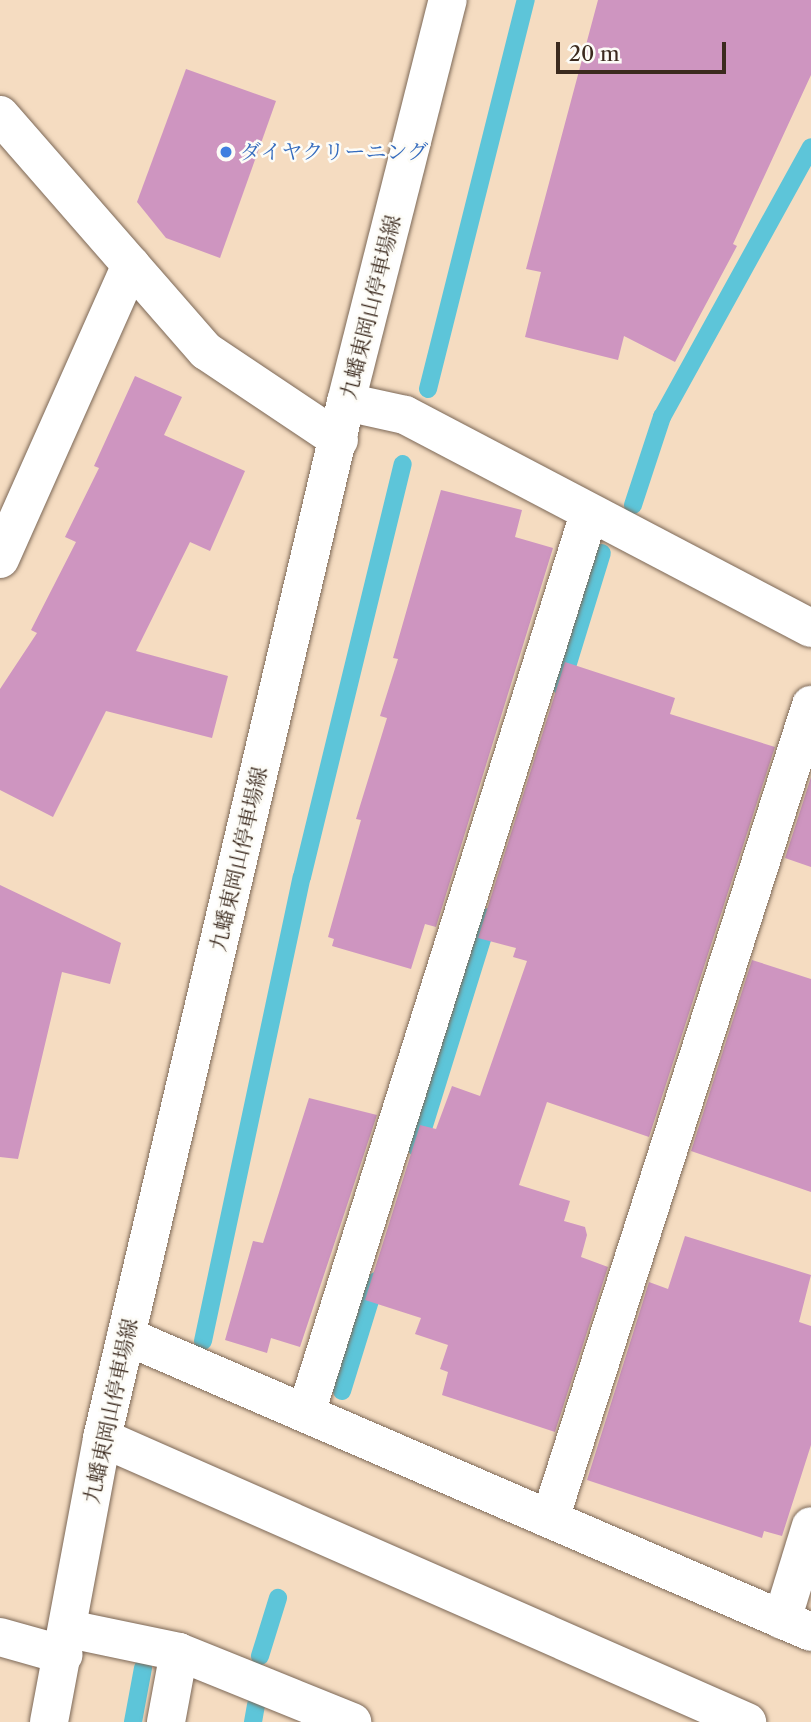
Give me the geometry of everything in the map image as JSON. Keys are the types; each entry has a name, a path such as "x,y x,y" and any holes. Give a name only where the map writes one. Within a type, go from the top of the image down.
{"street":[{"name":"九蟠東岡山停車場線","path":"49,1722 67,1642 102,1437 346,402 448,0"},
{"path":"0,115 206,351 339,440"},
{"path":"0,559 131,265"},
{"path":"346,402 405,415 589,514 811,628"},
{"path":"306,1413 589,514"},
{"path":"550,1519 811,705"},
{"path":"126,1336 797,1626 811,1526"},
{"path":"102,1437 747,1722"},
{"path":"0,1637 179,1652 352,1722"},
{"path":"166,1722 179,1652"}],"building":[{"path":"598,0 811,0 811,75 733,244 737,246 675,362 624,336 618,360 525,337 541,272 526,269"},
{"path":"186,69 276,101 220,258 166,238 137,202"},
{"path":"135,376 182,397 164,435 245,471 210,551 190,542 136,651 228,676 212,738 106,711 53,817 0,790 0,689 37,633 31,630 76,542 65,537 99,468 94,466"},
{"path":"441,490 522,510 515,537 553,548 436,927 425,924 411,969 332,946 334,939 328,937 361,820 356,819 387,718 380,716 398,659 393,658"},
{"path":"565,662 675,698 670,714 775,747 649,1137 547,1102 519,1185 570,1201 564,1221 585,1227 587,1235 581,1257 608,1267 555,1432 442,1395 448,1372 440,1369 448,1345 415,1334 421,1318 365,1300 420,1125 436,1129 452,1086 480,1096 527,961 513,957 516,948 478,938"},
{"path":"811,777 811,867 785,858"},
{"path":"0,885 121,943 110,984 62,972 18,1159 0,1157"},
{"path":"752,960 811,979 811,1192 691,1151"},
{"path":"309,1098 377,1115 300,1347 271,1338 267,1353 225,1340 253,1241 263,1243"},
{"path":"685,1236 811,1275 799,1322 811,1326 811,1445 782,1536 764,1531 762,1538 587,1480 649,1282 668,1289"}],"waterway":[{"path":"428,389 526,0"},
{"path":"633,505 662,417 811,147"},
{"path":"203,1341 302,877 403,464"},
{"path":"561,686 602,553"},
{"path":"417,1148 489,917"},
{"path":"342,1391 376,1281"},
{"path":"260,1656 278,1598"},
{"path":"133,1722 143,1668"},
{"path":"253,1722 256,1705"}],"place":[{"name":"ダイヤクリーニング","path":"226,152"}]}
